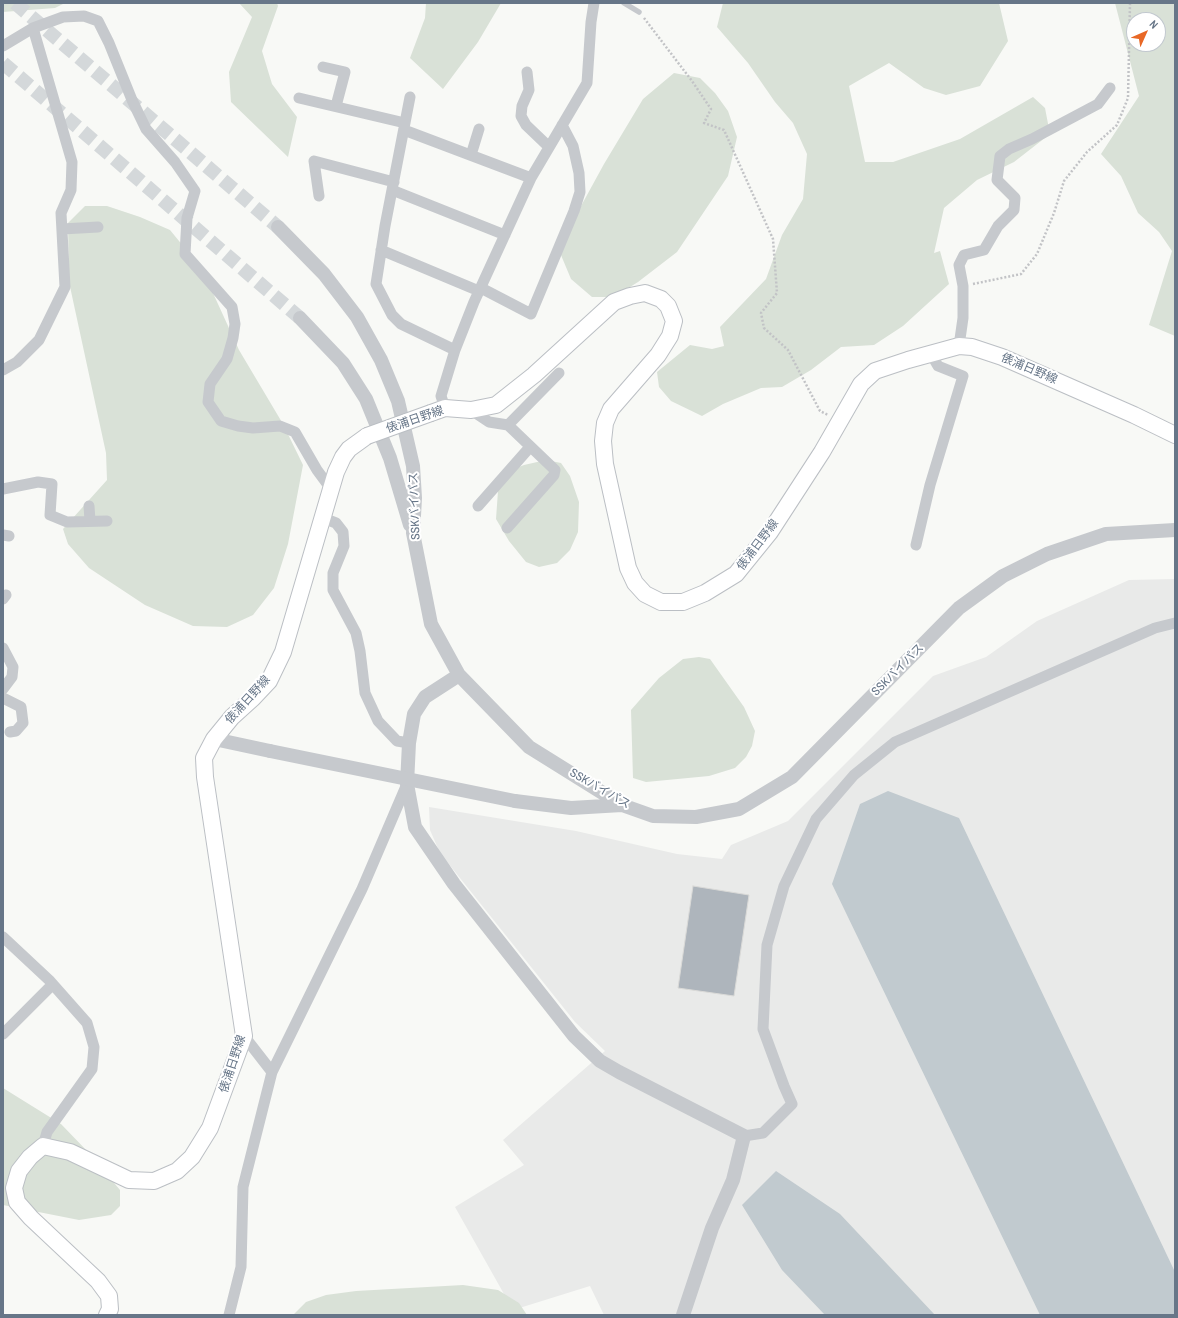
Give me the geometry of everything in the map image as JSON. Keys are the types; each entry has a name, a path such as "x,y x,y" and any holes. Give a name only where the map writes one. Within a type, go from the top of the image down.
{"main road":[{"name":"俵浦日野線","path":"43,1146 70,1152 129,1180 154,1181 177,1171 192,1157 210,1128 244,1036 205,777 204,758 214,739 232,717 269,681 283,652 331,489 342,457 349,449 367,436 438,411 471,410 496,405 534,375 614,302 630,296 645,293 661,299 668,306 674,321 670,336 658,355 611,409 605,423 603,441 605,464 628,568 635,584 645,594 661,602 683,602 704,593 736,574 770,532 822,452 861,384 875,371 959,346 972,347 1002,357 1134,415 1175,435"},
{"path":"43,1146 30,1157 19,1171 14,1188 18,1202 31,1218 98,1281 109,1296 110,1309 107,1315"}],"street":[{"path":"438,411 455,350 480,289 531,178 587,83 591,22 594,3"},
{"path":"3,46 33,28 63,17 84,16 98,21 146,129 175,162 195,191 187,218 185,254 232,307 235,324 227,359 210,384 208,402 221,421 253,428 280,426 295,432 317,470 331,489"},
{"path":"3,370 18,362 39,340 65,287 61,213 71,190 72,162 33,28"},
{"path":"324,67 345,72 336,106"},
{"path":"527,72 529,90 522,106 522,116 526,125 549,147"},
{"path":"959,346 963,286 959,265 964,255 984,250 998,226 1014,210 1015,198 997,180 1000,156 1010,149 1098,104 1110,88"},
{"path":"410,97 376,284 392,315 401,324 455,350"},
{"path":"299,98 336,106 405,127 531,178"},
{"path":"381,250 480,289 531,314 574,211 580,192 579,173 573,146 562,125"},
{"path":"471,155 479,128"},
{"path":"319,196 314,161 393,186 505,235"},
{"path":"62,229 98,227"},
{"name":"SSKバイパス","path":"278,227 324,274 357,317 381,360 398,401 413,466 415,498 413,533 431,624 459,675 529,747 622,805 653,816 696,817 739,810 792,777 959,608 1003,576 1047,554 1106,534 1175,530"},
{"path":"300,318 343,363 366,399 390,458 413,533"},
{"path":"916,545 930,485 963,376 938,366 931,354"},
{"path":"508,425 559,373"},
{"path":"471,410 489,422 508,425 555,470 554,475 507,528"},
{"path":"478,506 530,447"},
{"path":"3,489 38,482 52,484 50,515 67,522 108,521"},
{"path":"89,506 90,521"},
{"path":"323,518 336,523 343,532 344,546 333,573 333,590 356,633 360,651 365,693 378,721 397,741 409,743"},
{"path":"459,675 425,697 414,714 409,743 407,784 415,826 454,884 574,1036 600,1061 744,1136 763,1133 792,1104 763,1029 767,945 784,886 816,819 854,775 895,742 1155,628 1175,624"},
{"path":"3,648 13,667 12,677 3,690"},
{"path":"3,698 21,707 23,723 16,731 10,732"},
{"path":"214,739 515,801 571,808 622,805"},
{"path":"229,1315 241,1267 243,1187 272,1072 362,890 407,784"},
{"path":"3,937 52,985 87,1023 94,1047 92,1069 47,1132 43,1146"},
{"path":"3,1034 52,985"},
{"path":"244,1036 272,1072"},
{"path":"683,1315 712,1228 733,1180 744,1136"}],"lane":[{"path":"624,3 639,12"}],"path":[{"path":"963,286 1021,274 1037,254 1054,213 1064,181 1087,152 1117,125 1128,98 1130,3"},
{"path":"639,12 692,81 711,109 704,123 724,130 745,180 773,239 777,293 762,313 764,328 788,350 820,411 840,420"}],"shaded area":[{"path":"3,3 65,3 55,8 3,12"},
{"path":"239,3 277,3 278,6 262,51 272,84 297,117 288,157 231,102 229,72 252,17"},
{"path":"426,3 501,3 478,42 443,89 410,58 425,18"},
{"path":"723,3 999,3 1008,41 980,86 946,95 924,88 889,63 849,86 865,162 893,162 960,139 1033,97 1045,108 1050,134 1014,162 977,180 944,208 934,253 940,251 949,284 903,326 874,345 841,347 811,370 782,387 761,388 723,404 702,416 671,401 659,387 657,372 690,345 712,349 724,346 720,327 766,279 782,235 803,199 807,154 793,123 775,102 748,63 717,27"},
{"path":"1115,3 1175,3 1175,336 1149,325 1172,251 1159,232 1138,213 1121,176 1101,154 1139,96 1128,52 1166,52 1166,12 1126,12 1126,46"},
{"path":"674,73 700,78 715,93 728,111 737,137 728,176 677,252 638,282 614,297 592,297 571,279 558,248 604,164 643,99"},
{"path":"85,206 107,206 140,217 170,230 202,269 239,350 283,424 303,465 288,544 274,588 253,615 227,627 193,626 145,605 89,568 68,544 63,529 107,480 106,453 69,282 68,223"},
{"path":"546,460 561,463 570,476 579,502 578,532 570,550 557,563 539,567 526,562 509,541 496,519 498,491 509,471 524,465"},
{"path":"1175,579 1175,1315 604,1315 590,1286 513,1310 455,1207 524,1165 503,1140 605,1051 575,1022 440,853 430,830 429,807 576,831 677,854 722,859 731,845 788,821 933,676 986,657 1037,621 1129,580"},
{"path":"699,657 710,659 744,707 755,731 752,746 746,757 735,768 709,776 646,782 633,778 631,710 659,678 683,659"},
{"path":"888,791 959,818 1175,1272 1175,1315 1040,1315 832,884 860,804"},
{"path":"3,1088 61,1124 89,1153 120,1190 120,1206 111,1215 79,1220 3,1205"},
{"path":"776,1171 840,1214 935,1315 825,1315 782,1270 742,1205"},
{"path":"463,1285 498,1290 519,1303 527,1315 293,1315 306,1302 326,1295 356,1291"}],"building":[{"path":"693,886 749,895 734,996 678,988"}],"tunnel":[{"path":"15,3 278,227"},
{"path":"3,63 300,318"}]}
